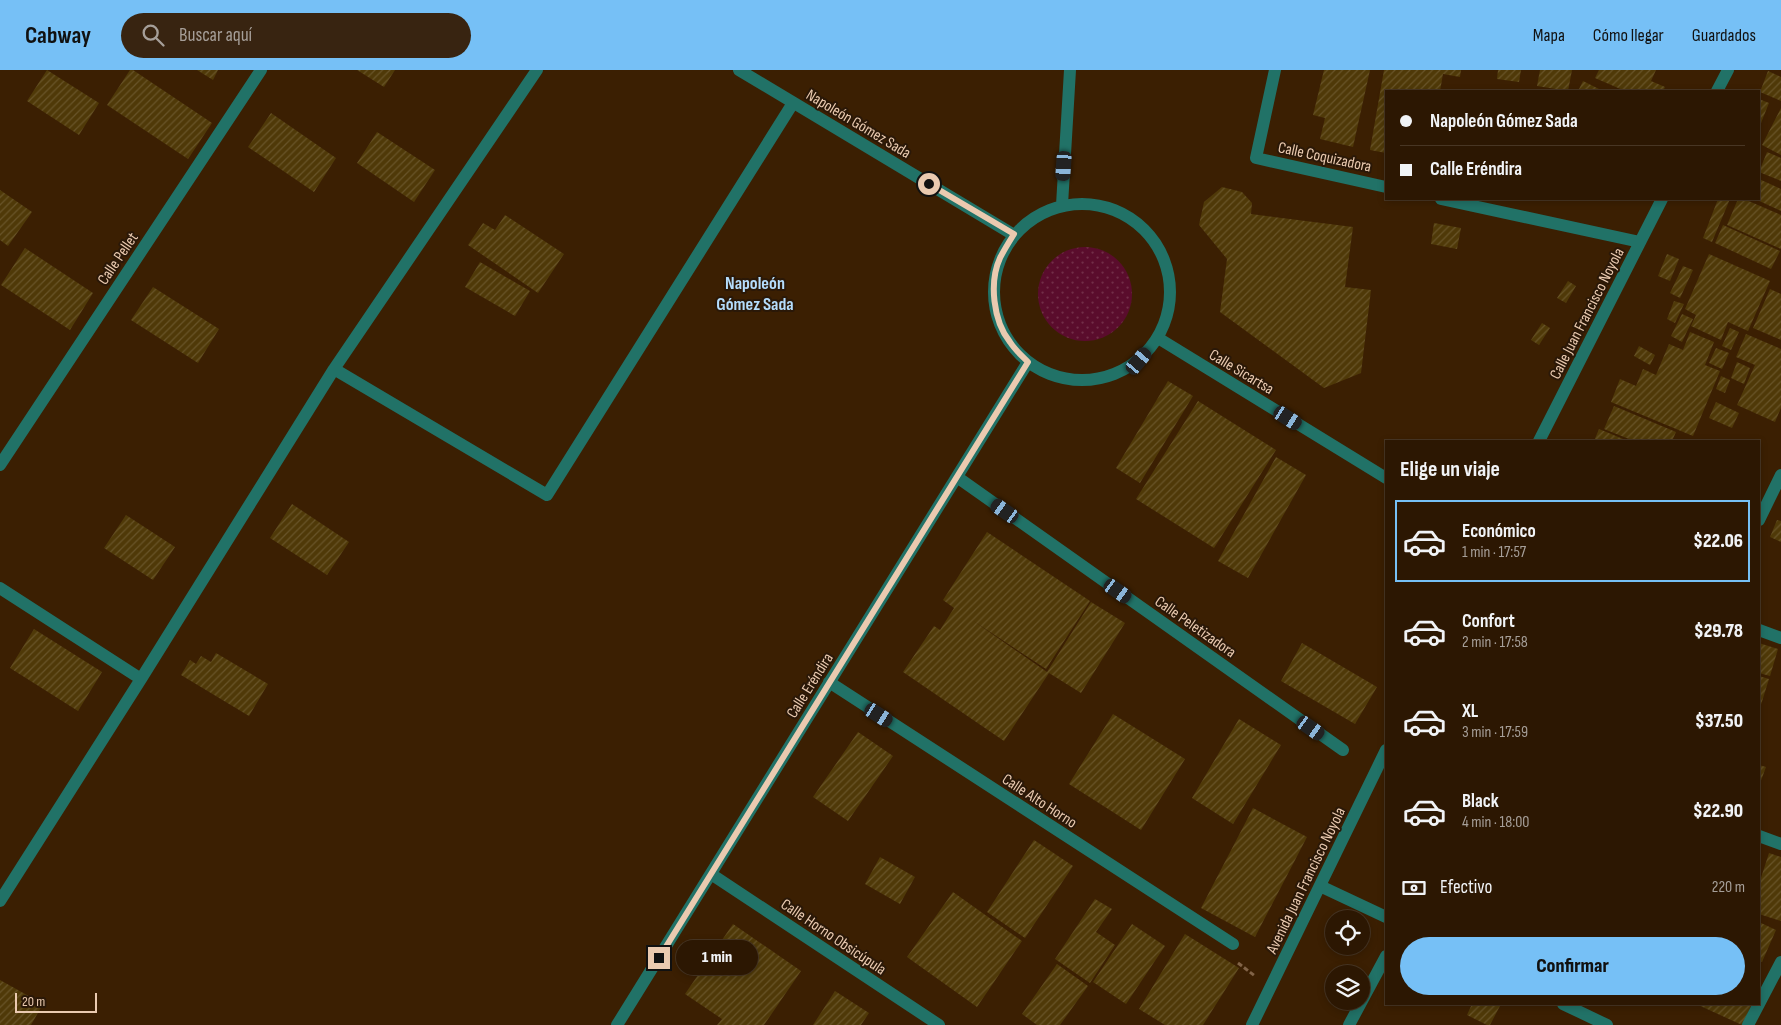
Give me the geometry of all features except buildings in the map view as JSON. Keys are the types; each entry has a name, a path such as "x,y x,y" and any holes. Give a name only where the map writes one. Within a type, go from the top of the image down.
{"street":[{"name":"Calle Pellet","path":"0,465 261,70"},
{"path":"0,901 334,369 537,70"},
{"name":"Napoleón Gómez Sada","path":"739,70 1014,234"},
{"path":"1062,205 1070,70"},
{"name":"Calle Coquizadora","path":"1275,70 1256,158 1385,187"},
{"path":"1718,90 1728,70"},
{"path":"334,369 547,495 793,102"},
{"path":"1446,200 1640,242"},
{"name":"Calle Juan Francisco Noyola","path":"1540,440 1661,200"},
{"path":"1091,202 1120,211 1145,228 1162,252 1171,281 1169,311 1158,338 1139,361 1113,376 1084,381 1054,377 1028,362 1009,342 996,315 993,287 1000,259 1014,234 1035,216 1062,205 1091,202"},
{"name":"Calle Sicartsa","path":"1158,338 1385,477"},
{"name":"Calle Eréndira","path":"617,1025 1028,362"},
{"path":"1760,518 1781,475"},
{"name":"Calle Peletizadora","path":"957,477 1343,750"},
{"path":"0,588 141,679"},
{"path":"1760,630 1781,638"},
{"name":"Calle Alto Horno","path":"829,682 1233,944"},
{"name":"Avenida Juan Francisco Noyola","path":"1252,1025 1385,752"},
{"path":"1760,836 1781,844"},
{"name":"Calle Horno Obsicúpula","path":"711,874 939,1025"},
{"path":"1320,886 1385,917"},
{"path":"1349,1025 1385,958"},
{"path":"1760,1002 1781,962"},
{"path":"1568,1005 1581,1008 1607,1025"},
{"path":"1748,1025 1758,1005"}],"shaded area":[{"path":"1085,247 1103,251 1118,261 1128,276 1132,294 1128,312 1118,327 1103,337 1085,341 1067,337 1052,327 1042,312 1038,294 1042,276 1052,261 1067,251"}],"district":[{"name":"Napoleón Gómez Sada","path":"755,293"}],"route":[{"path":"659,958 1028,362 1009,342 996,315 993,287 1000,259 1014,234 929,184"}]}
